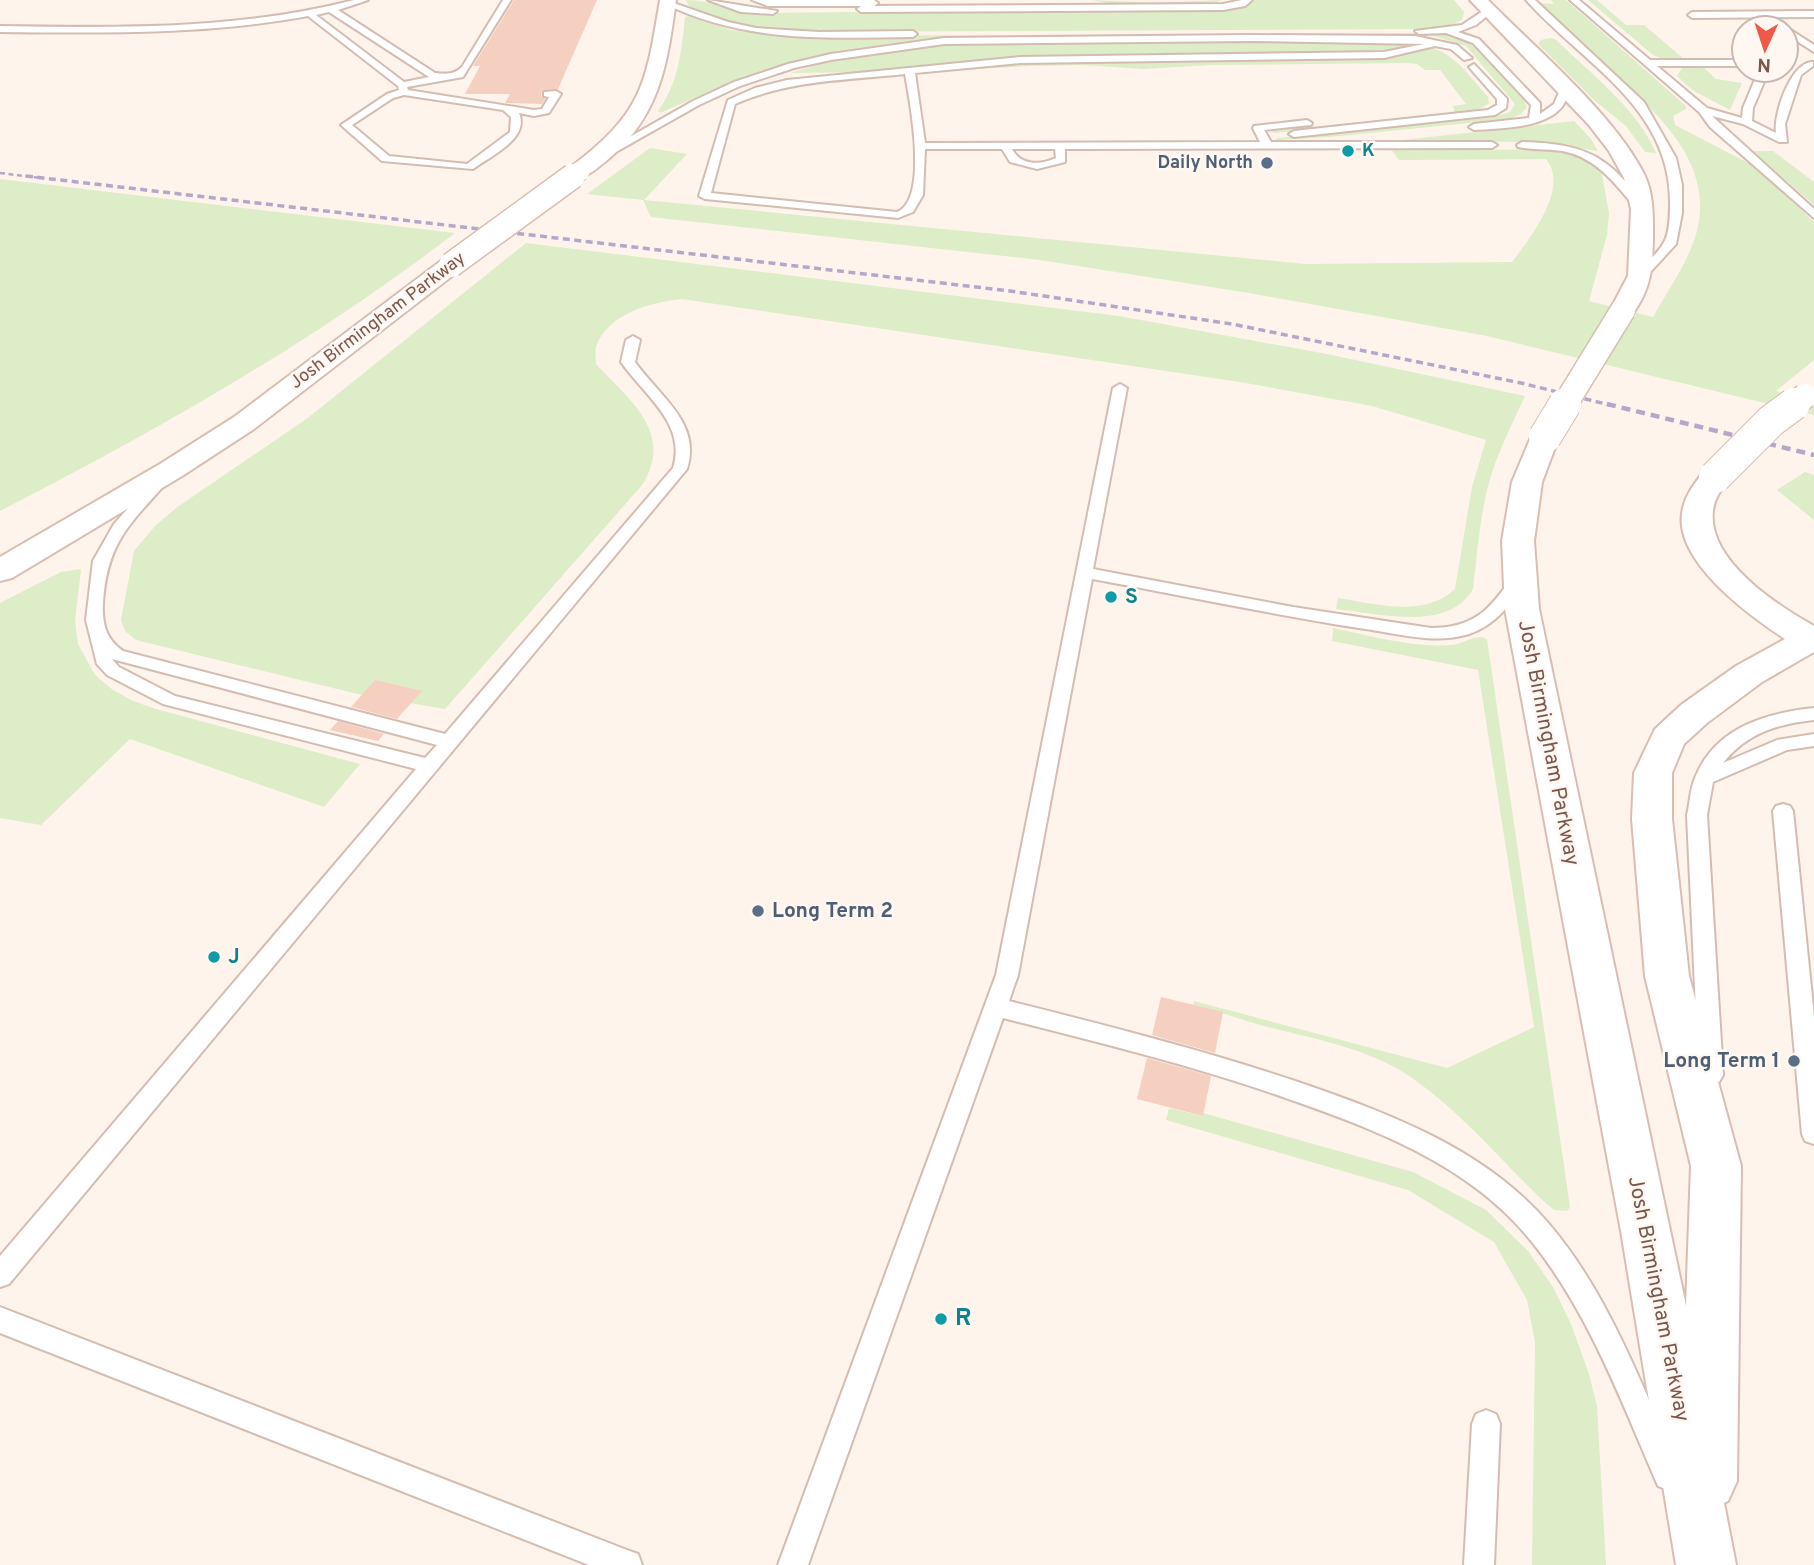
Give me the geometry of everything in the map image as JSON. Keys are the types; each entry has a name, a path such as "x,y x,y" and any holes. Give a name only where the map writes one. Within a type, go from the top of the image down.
{"main road":[{"name":"Josh Birmingham Parkway","path":"0,570 171,470 244,423 451,265 588,165 626,131 646,100 655,81 668,1"},
{"name":"Josh Birmingham Parkway","path":"1483,6 1565,87 1618,149 1635,178 1642,209 1640,276 1623,310 1545,437 1527,482 1518,541 1522,608 1534,681 1643,1217 1706,1563"},
{"path":"1706,1563 1716,1166 1667,976 1652,819 1653,772 1668,738 1694,714 1749,674 1812,640 1761,607 1738,587 1703,541 1696,516 1701,499 1715,477 1771,421 1810,392"},
{"path":"0,542 171,470"}],"lane":[{"path":"0,29 211,28 310,14 364,0"},
{"path":"507,0 466,69 453,78 428,78 403,88 346,125 386,159 470,167 514,136 518,123 510,103"},
{"path":"712,0 729,7 752,11 810,7"},
{"path":"1209,7 1223,4 1227,0"},
{"path":"773,8 900,3 1209,7 1234,6 1248,0"},
{"path":"1530,0 1641,104 1671,158 1676,213 1670,244 1640,276"},
{"path":"1574,0 1703,110 1714,125 1814,215"},
{"path":"668,1 702,19 729,27 788,34 1440,31 1477,23 1483,6"},
{"path":"729,7 768,3 844,9"},
{"path":"861,9 913,4"},
{"path":"331,9 428,78"},
{"path":"310,14 403,88 457,99 510,103 534,113 545,111 556,94 547,94"},
{"path":"1692,15 1730,14"},
{"path":"1440,31 1476,41 1536,105 1534,117"},
{"path":"588,165 683,110 737,84 810,62 887,48 990,39 1415,39 1454,47 1466,58"},
{"path":"910,73 919,146 919,174 915,201 910,210 898,215 705,196 731,102 758,90 787,83 910,73 1020,60 1384,55 1418,49 1437,42"},
{"path":"1649,63 1730,63"},
{"path":"1703,110 1747,122 1783,140 1780,124 1797,74 1812,64"},
{"path":"919,146 1218,145 1491,113 1502,106 1502,99 1474,67"},
{"path":"1747,122 1748,108 1759,84"},
{"path":"1466,128 1514,123 1554,109 1565,87"},
{"path":"1265,141 1258,128 1446,112"},
{"path":"1341,145 1376,137 1440,131"},
{"path":"1265,141 1379,149 1492,145"},
{"path":"1522,145 1569,149 1596,158 1609,169 1642,209"},
{"path":"1006,146 1008,157 1014,162 1037,165 1061,160 1063,157 1060,146"},
{"path":"0,1275 673,479 684,461 682,431 628,362 633,340"},
{"path":"793,1565 1007,975 1120,388"},
{"path":"171,470 122,525 101,559 94,613 103,660 113,671 169,700 431,766"},
{"path":"1083,572 1335,619 1440,632 1470,627 1485,620 1510,593 1520,577"},
{"path":"98,636 106,648 117,655 452,742"},
{"path":"1716,1166 1697,815 1705,778 1722,752 1758,723 1780,717 1814,714"},
{"path":"1705,778 1784,744 1814,740"},
{"path":"1783,811 1814,1134"},
{"path":"997,1007 1228,1068 1359,1113 1401,1131 1478,1175 1533,1224 1563,1264 1616,1363 1706,1563"},
{"path":"0,1320 627,1565"},
{"path":"1479,1565 1486,1424"}],"green space":[{"path":"686,0 755,13 1228,8 1253,3 1253,0 1454,0 1464,12 1462,20 1447,27 1426,29 803,32 720,21 692,9"},
{"path":"1093,0 1152,3 1222,0 1210,4 1113,5"},
{"path":"1551,0 1566,0 1686,106 1686,109 1673,116 1675,125 1754,166 1814,222 1814,360 1776,391 1814,402 1814,415 1487,336 1249,293 1040,260 651,217 643,200 587,194 650,148 687,154 644,200 1306,264 1512,262 1537,227 1551,198 1552,171 1546,159 1399,160 1391,149 1546,150 1570,154 1595,165 1602,174 1609,213 1607,235 1589,301 1653,317 1684,264 1697,231 1700,206 1697,183 1690,162 1664,123 1540,3 1554,4"},
{"path":"1588,0 1597,0 1626,25 1644,25 1685,60 1664,59 1653,55"},
{"path":"685,17 731,30 791,36 1434,33 1459,37 1474,45 1523,98 1527,107 1521,114 1509,119 1276,140 1494,117 1510,112 1515,104 1466,46 1434,36 931,38 858,48 775,66 660,113 658,111 675,78"},
{"path":"1555,39 1624,106 1637,121 1656,153 1645,152 1626,126 1595,101 1538,44 1541,40"},
{"path":"1258,40 1415,44 1428,47 1457,62 1488,97 1489,104 1469,114 1274,133 1271,131 1455,113 1453,106 1466,104 1440,70 1425,70 1417,64 1406,63 1212,65 1143,69 1082,65 875,74 790,73 830,61 949,44"},
{"path":"1701,65 1716,79 1730,81 1730,84 1742,84 1730,110 1692,90 1677,76 1682,68"},
{"path":"1574,121 1598,151 1534,142 1394,141"},
{"path":"1753,151 1773,151 1814,182 1814,205"},
{"path":"0,179 455,233 290,348 118,449 0,511"},
{"path":"526,243 1119,316 1327,354 1525,396 1489,482 1481,521 1473,589 1462,603 1447,611 1429,616 1391,616 1336,609 1338,598 1399,607 1414,606 1443,598 1455,589 1472,487 1486,440 1372,406 1240,382 682,299 657,303 620,318 610,326 596,347 596,364 634,404 650,432 653,448 651,465 643,484 445,709 362,695 136,640 125,631 121,620 134,551 155,526 176,508 309,417"},
{"path":"1805,472 1814,475 1814,520 1777,490"},
{"path":"81,569 75,621 78,644 95,675 113,690 156,709 360,764 324,807 130,739 41,825 0,818 0,603 61,572"},
{"path":"1333,628 1422,645 1452,645 1474,638 1487,639 1570,1207 1567,1211 1554,1210 1451,1109 1402,1071 1345,1047 1193,1005 1194,1001 1447,1068 1534,1027 1478,670 1332,641"},
{"path":"1169,1108 1202,1116 1203,1113 1413,1172 1486,1210 1528,1251 1553,1287 1571,1324 1597,1406 1606,1565 1532,1565 1535,1342 1527,1300 1494,1242 1408,1190 1166,1120"}],"building":[{"path":"514,0 597,0 558,89 542,90 541,96 545,99 542,104 505,103 510,94 465,94 480,66 473,66"},
{"path":"375,680 422,691 397,719 351,707"},
{"path":"338,721 384,734 378,741 330,730"},
{"path":"1161,997 1223,1012 1215,1053 1152,1035"},
{"path":"1147,1058 1211,1076 1203,1116 1137,1099"}],"railway":[{"path":"0,173 41,178"},
{"path":"26,176 1010,291 1232,324 1521,383 1614,406"},
{"path":"1607,404 1814,455"}],"place":[{"name":"K","path":"1348,151"},
{"name":"Daily North","path":"1267,163"},
{"name":"S","path":"1111,597"},
{"name":"Long Term 2","path":"758,911"},
{"name":"J","path":"214,957"},
{"name":"Long Term 1","path":"1794,1061"},
{"name":"R","path":"941,1319"}]}
